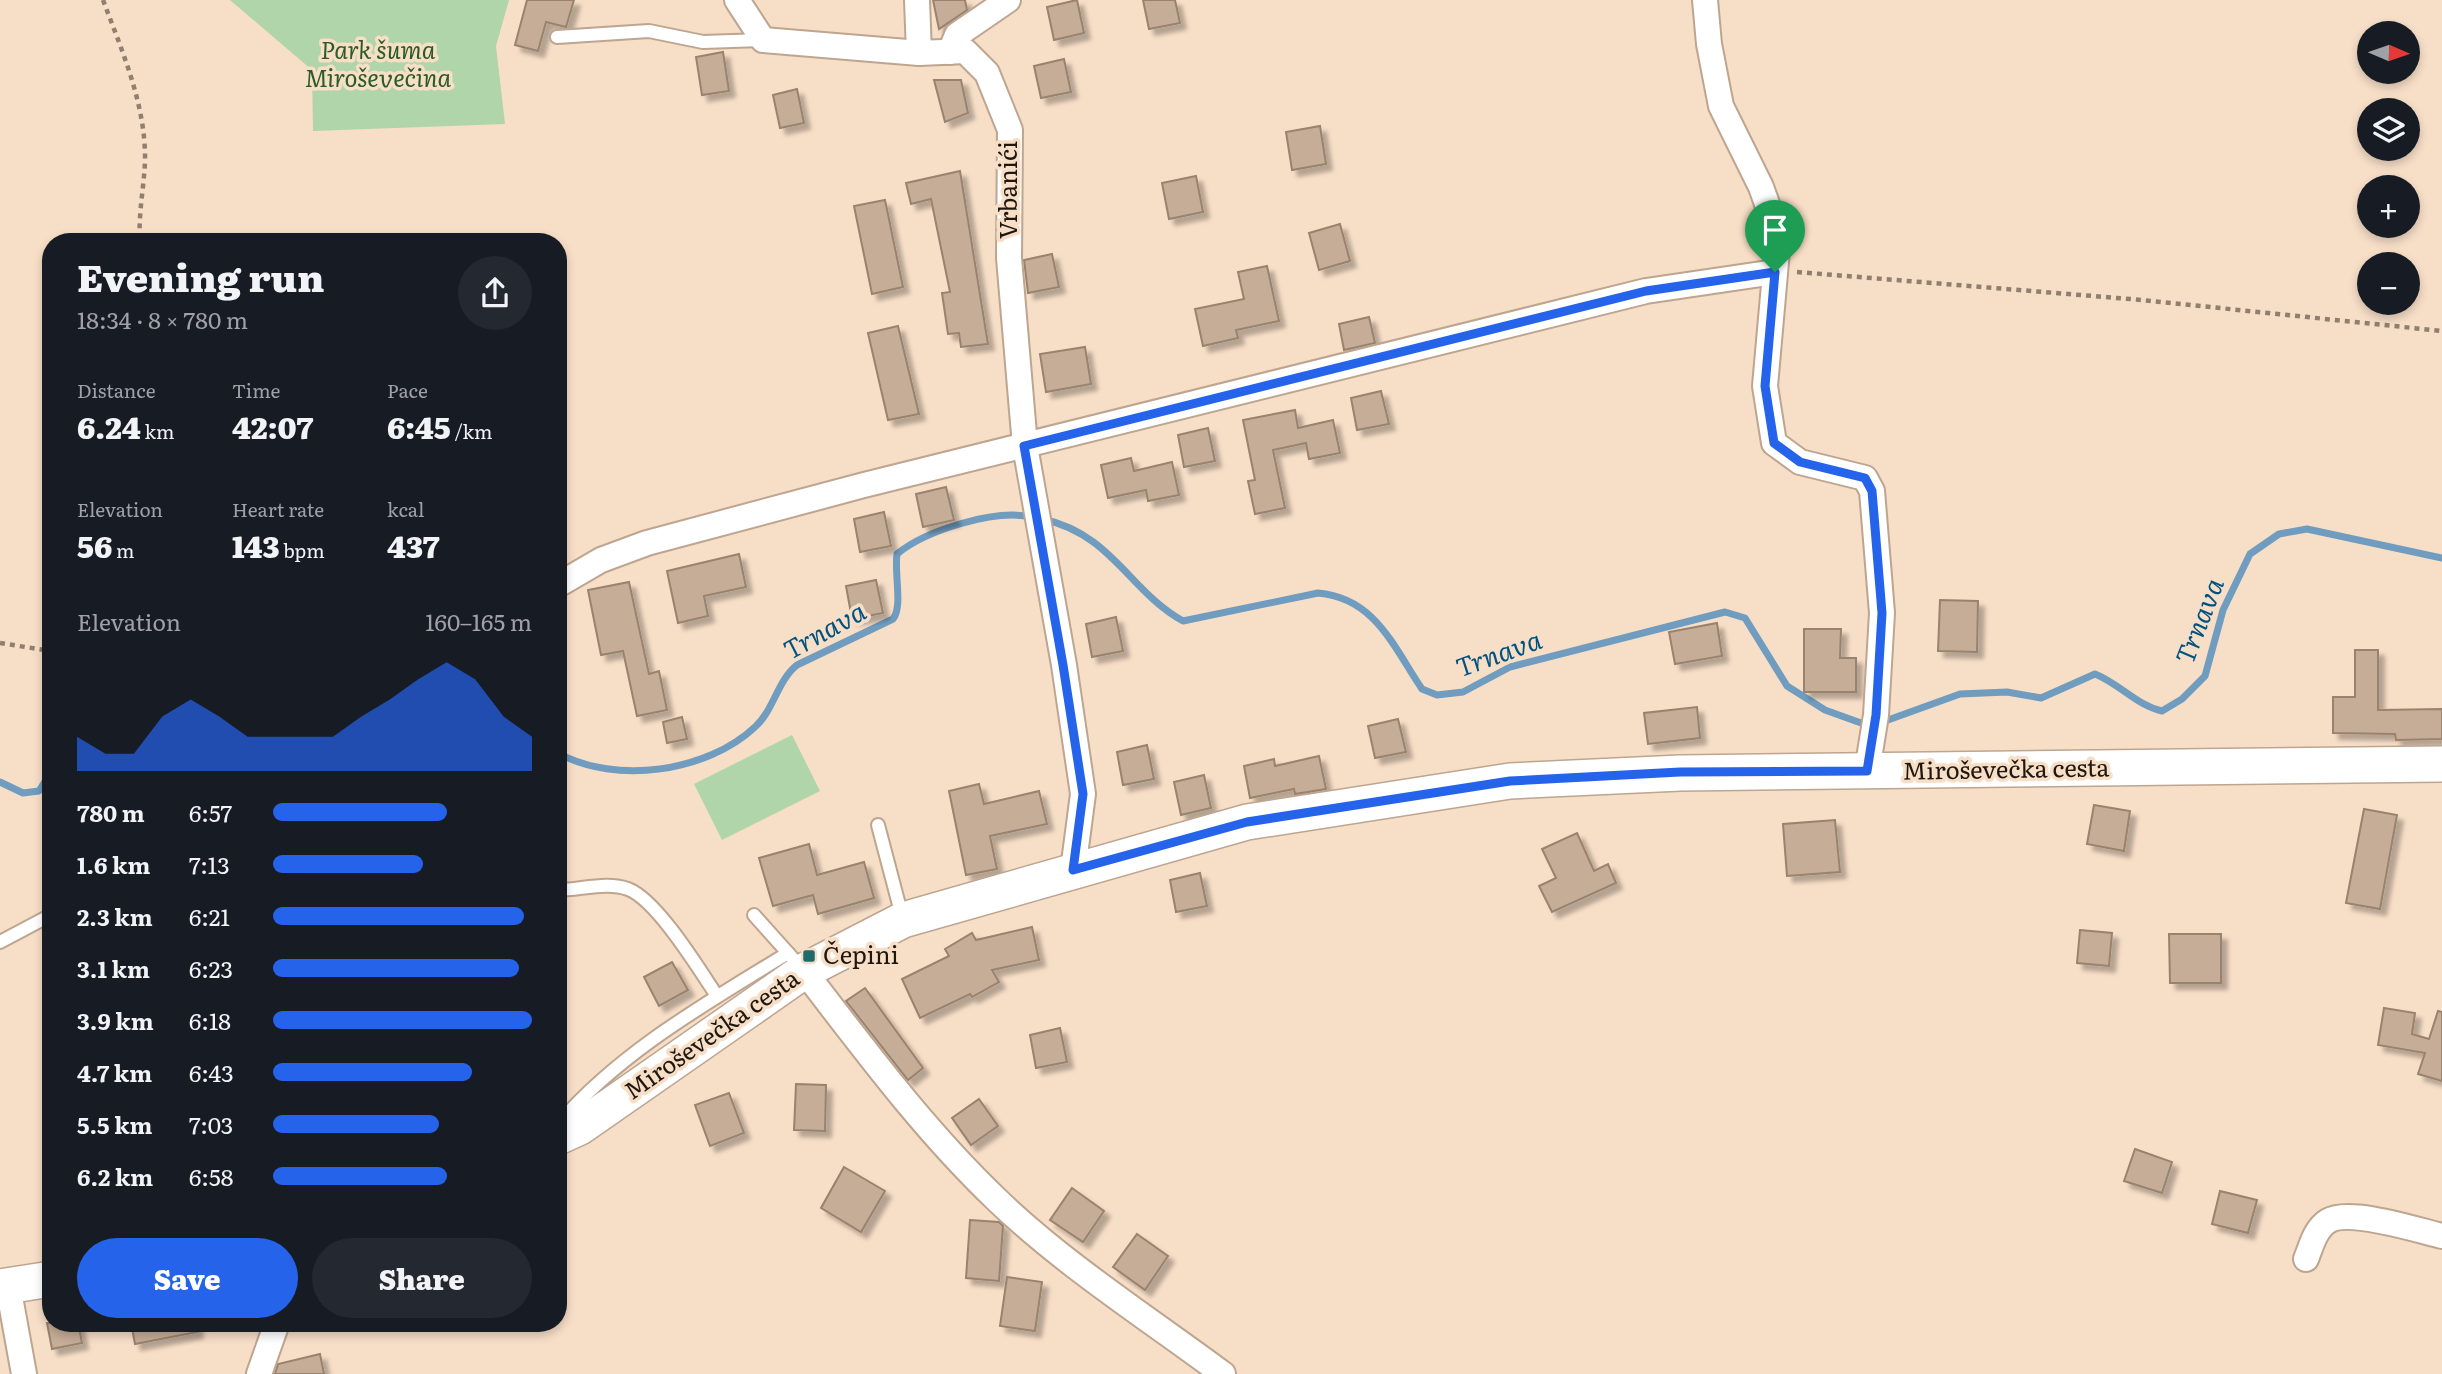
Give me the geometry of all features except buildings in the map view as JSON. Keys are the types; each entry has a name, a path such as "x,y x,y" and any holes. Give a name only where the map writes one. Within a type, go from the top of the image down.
{"main road":[{"name":"Miroševečka cesta","path":"567,1133 580,1127 796,962 903,920 1247,822 1510,781 1680,772 2442,764"},
{"path":"4,1286 42,1280"}],"street":[{"path":"737,0 762,40"},
{"path":"917,0 919,53"},
{"path":"950,52 957,35 1008,0"},
{"path":"1705,0 1709,44 1721,106 1761,187 1775,226 1775,272 1765,386 1774,443 1800,462 1865,478 1872,491 1882,613 1875,723 1867,771"},
{"name":"Vrbanići","path":"762,40 919,53 965,51 987,73 1010,130 1009,258 1024,446 1083,794 1073,870"},
{"path":"567,580 601,560 646,543 1024,446 1646,291 1775,272"},
{"path":"796,962 917,1118 997,1200 1085,1271 1223,1374"},
{"path":"2306,1259 2322,1226 2329,1220 2344,1217 2389,1223 2442,1236"},
{"path":"4,1286 24,1374"},
{"path":"259,1374 274,1332"}],"lane":[{"path":"557,37 649,31 703,42 762,40"},
{"path":"878,825 903,920"},
{"path":"567,889 613,886 630,889 682,943 717,996"},
{"path":"567,1114 576,1103 690,1011 717,996 796,962 754,915"},
{"path":"0,943 42,920"}],"path":[{"path":"103,0 128,66 142,123 145,160 140,233"},
{"path":"1775,272 1809,272 2142,300 2442,331"},
{"path":"0,643 42,650"}],"green space":[{"name":"Park šuma Miroševečina","path":"230,0 509,0 496,46 505,124 313,131 312,70"},
{"path":"792,735 820,791 722,840 694,784"}],"waterway":[{"name":"Trnava","path":"567,757 606,769 633,771 660,769 712,755 755,727 797,665 893,619 898,598 897,554 925,537 961,524 999,516 1031,517"},
{"name":"Trnava","path":"1043,519 1087,537 1104,550 1148,595 1183,621 1318,593 1354,604 1380,627 1422,689 1437,695 1463,692 1510,667 1725,612 1745,618 1787,686 1825,710 1861,723 1888,720 1960,694 2007,692 2041,698 2095,674 2144,704 2162,711 2182,699 2205,676 2223,610 2250,554 2279,534 2307,529 2442,558"},
{"name":"Trnava","path":"0,782 23,793 39,791 42,786"}],"place":[{"name":"Čepini","path":"809,956"}],"route":[{"path":"1775,272 1765,386 1774,443 1800,462 1830,472 1865,478 1872,491 1882,613 1879,690 1867,771 1680,772 1510,781 1385,798 1247,822 1073,870 1083,794 1024,446 1646,291 1775,272"}]}
